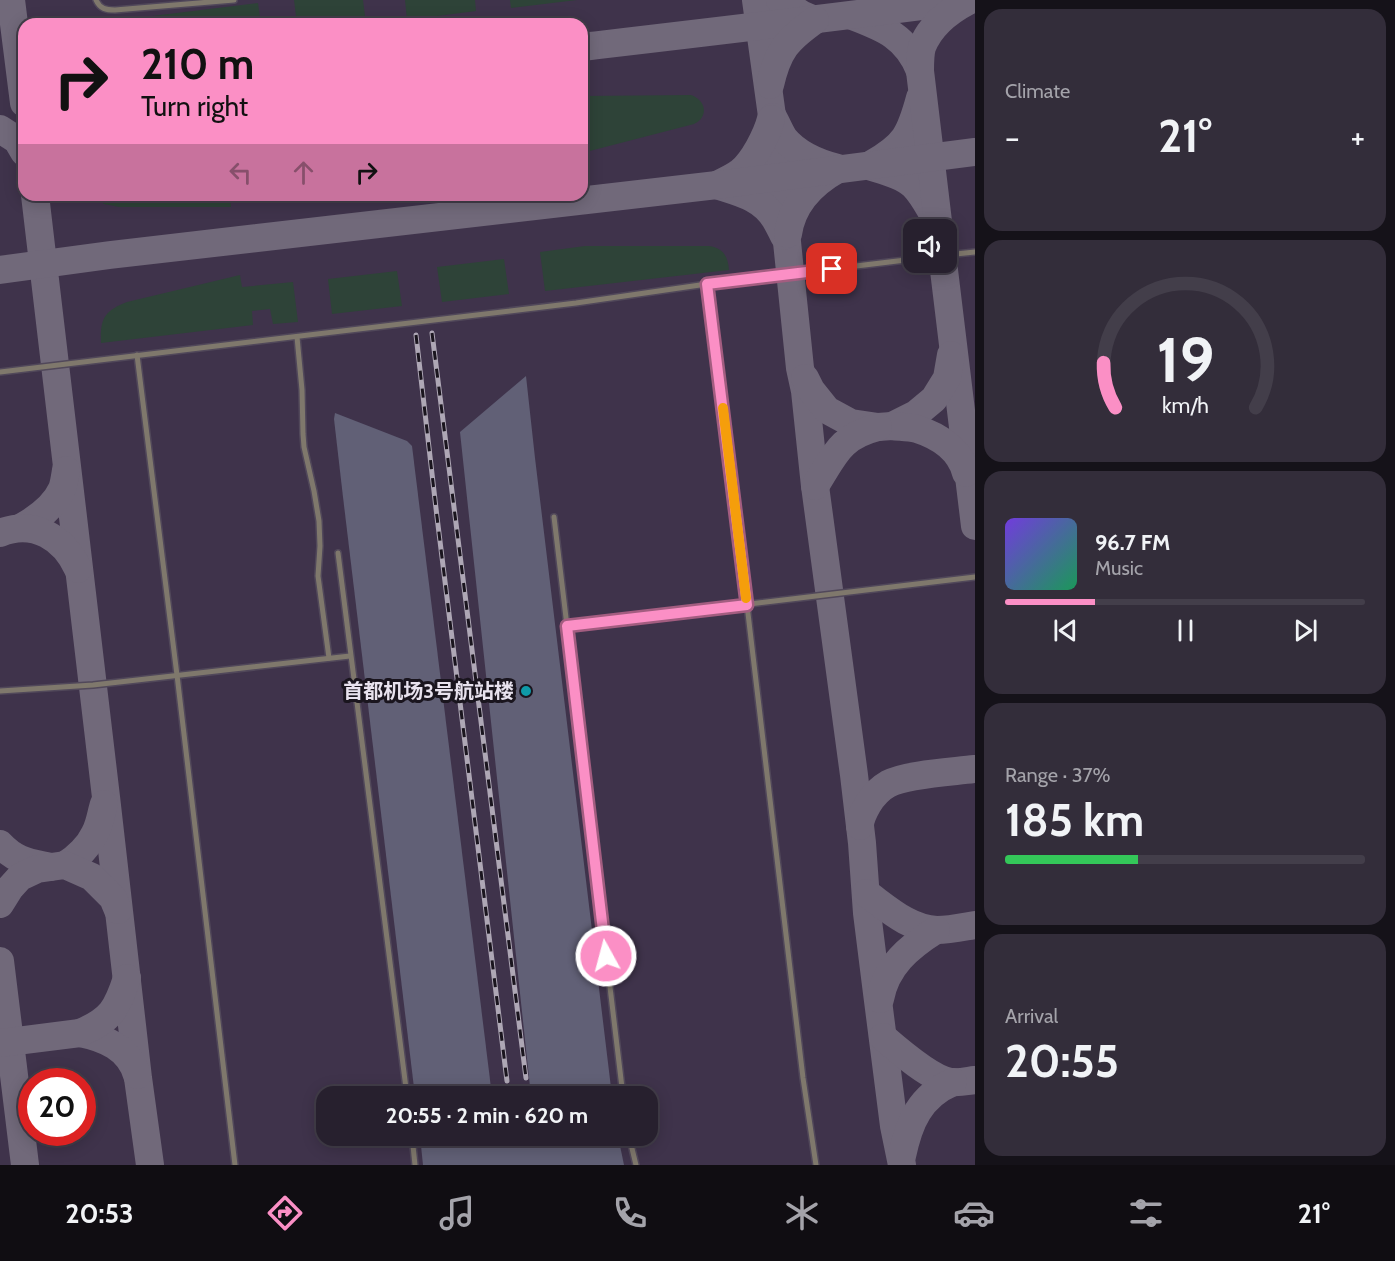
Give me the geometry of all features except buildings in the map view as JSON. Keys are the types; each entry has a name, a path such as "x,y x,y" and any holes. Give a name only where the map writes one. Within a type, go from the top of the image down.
{"lane":[{"path":"96,0 104,9 115,10 234,0"},
{"path":"957,254 975,252"},
{"path":"0,372 576,303 707,284 903,260"},
{"path":"707,284 816,1165"},
{"path":"297,337 303,434 319,521 318,576 329,658"},
{"path":"137,355 235,1165"},
{"path":"554,517 622,1086"},
{"path":"338,553 406,1086"},
{"path":"567,626 975,576"},
{"path":"0,691 93,685 350,656"},
{"path":"413,1146 416,1165"},
{"path":"631,1146 636,1165"}],"shaded area":[{"path":"0,0 975,0 975,1165 0,1165"}],"green space":[{"path":"294,0 363,0 365,18 296,18"},
{"path":"405,0 475,0 476,11 407,18"},
{"path":"510,0 577,0 511,8"},
{"path":"258,3 260,18 136,18"},
{"path":"691,95 700,101 704,113 694,124 588,151 588,96"},
{"path":"100,201 230,201 231,207 119,207"},
{"path":"585,246 709,246 724,254 729,270 545,291 540,252"},
{"path":"504,259 509,294 442,302 437,267"},
{"path":"397,271 402,306 332,314 328,279"},
{"path":"240,275 242,287 293,282 298,322 273,324 270,309 252,311 253,325 101,343 101,328 105,317 119,305"}],"taxiway":[{"path":"11,0 18,55"},
{"path":"756,0 772,116 800,368 805,391 815,486 854,775 876,985 894,1126 902,1165"},
{"path":"780,0 815,20"},
{"path":"588,46 967,0"},
{"path":"938,219 920,71 921,53 925,39 935,26 947,14 968,1"},
{"path":"852,16 893,35 915,59 920,71"},
{"path":"770,85 780,54 797,34 815,20"},
{"path":"872,164 892,151 905,138 920,98"},
{"path":"773,117 784,138 795,149 816,161 838,168"},
{"path":"719,184 738,174 750,162 763,140 771,119"},
{"path":"0,129 18,142"},
{"path":"588,200 975,152"},
{"path":"869,166 909,182 920,193 936,219"},
{"path":"788,234 794,213 805,196 820,181 838,169"},
{"path":"719,186 750,197 764,206 775,219 784,236"},
{"path":"36,201 150,1165"},
{"path":"0,270 110,255 578,201"},
{"path":"944,273 975,526"},
{"path":"805,378 811,390 827,410 851,423 878,427 892,426 916,414 934,399 947,378 951,355"},
{"path":"892,426 917,429 941,440 959,457 966,473"},
{"path":"815,486 833,456 846,442 865,431 878,427"},
{"path":"22,527 40,516 55,501 62,489 66,470"},
{"path":"0,533 25,528 46,534 65,548 78,569"},
{"path":"860,826 862,815 870,801 879,790 888,784 918,776 975,769"},
{"path":"65,865 74,859 92,838 104,804"},
{"path":"0,844 17,857 50,867"},
{"path":"0,904 20,877 37,869 65,865 92,877 113,898 118,910"},
{"path":"866,893 899,917 927,929 951,929 975,925"},
{"path":"880,999 887,977 900,958 936,930"},
{"path":"0,961 25,1165"},
{"path":"0,1043 80,1033 91,1028 106,1018 116,1006 127,978"},
{"path":"80,1033 107,1041 122,1051 137,1075"},
{"path":"883,1037 934,1076 954,1082 975,1080"},
{"path":"902,1156 908,1132 918,1111 932,1095 953,1082"}],"railway":[{"path":"432,333 526,1078"},
{"path":"416,335 507,1081"}],"slow traffic":[{"path":"723,408 746,598"}],"place":[{"name":"首都机场3号航站楼","path":"526,691"}],"route":[{"path":"606,956 567,626 747,605 707,284 832,269"}]}
